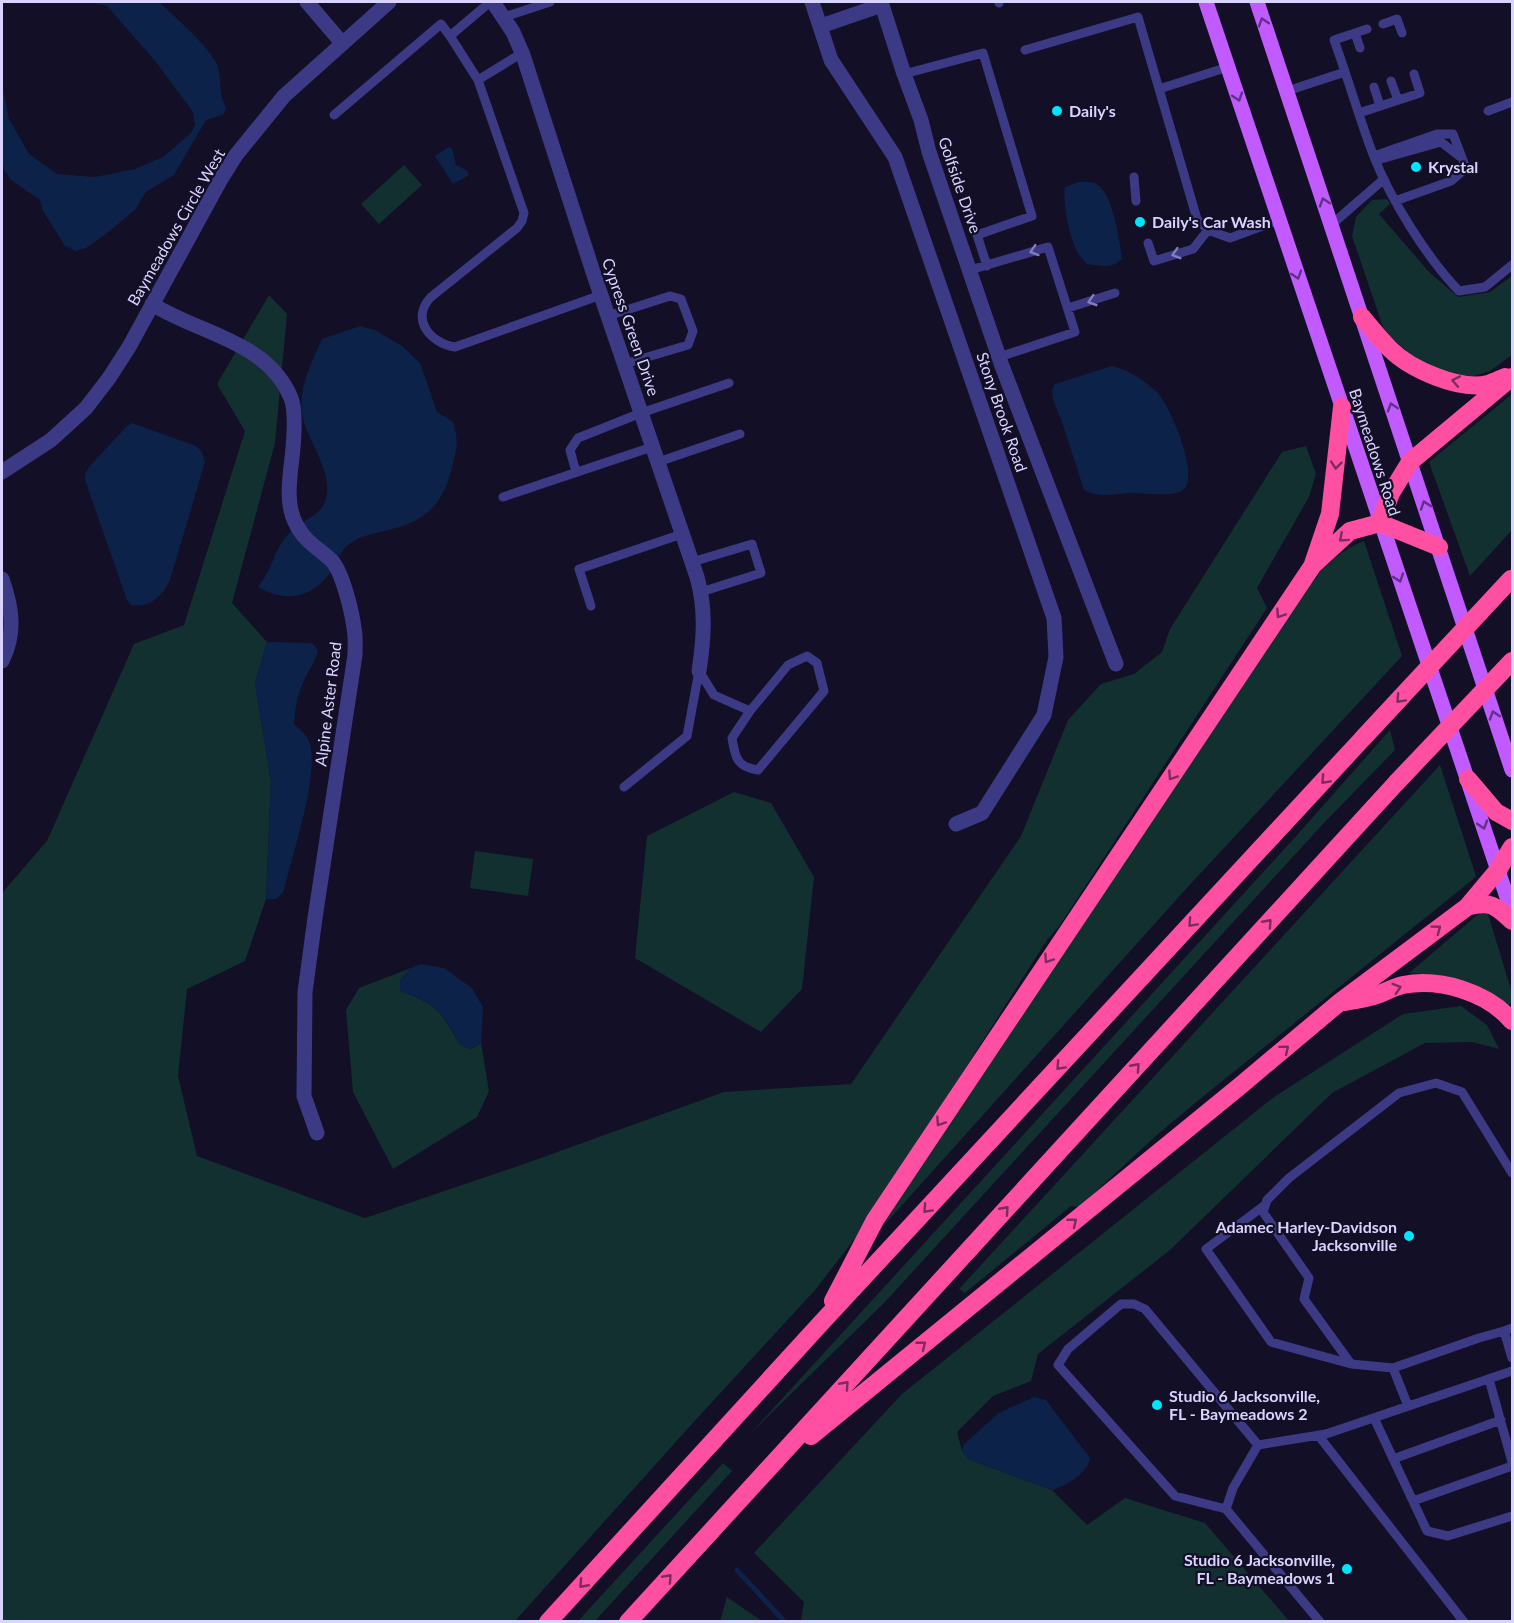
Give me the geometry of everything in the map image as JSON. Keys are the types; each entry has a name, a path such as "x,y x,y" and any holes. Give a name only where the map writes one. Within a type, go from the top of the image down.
{"highway":[{"path":"1362,317 1390,350 1418,370 1439,378 1464,383 1486,384 1512,375"},
{"path":"1380,523 1392,493 1410,462 1512,375"},
{"path":"1313,565 1330,514 1341,407"},
{"path":"822,1322 875,1220 1313,565 1350,531 1380,523 1439,547"},
{"path":"548,1622 822,1322 1512,578"},
{"path":"628,1622 1397,782 1512,661"},
{"path":"1468,780 1496,812 1512,821"},
{"path":"763,1475 1340,1002 1467,907 1498,870 1512,847"},
{"path":"1467,907 1480,903 1496,906 1512,921"},
{"path":"1340,1002 1374,996 1400,985 1442,984 1466,991 1489,1002 1506,1013 1512,1021"}],"main road":[{"name":"Baymeadows Road","path":"1206,2 1512,912"},
{"name":"Baymeadows Road","path":"1257,2 1512,771"}],"street":[{"path":"307,2 342,43"},
{"name":"Baymeadows Circle West","path":"2,472 51,440 86,408 121,360 221,178 236,155 284,96 389,2"},
{"name":"Cypress Green Drive","path":"492,2 513,32 522,53 640,413 692,562 701,592 704,636 699,671"},
{"name":"Stony Brook Road","path":"812,2 831,60 895,157 1054,618 1056,657 1044,716 982,813 956,824"},
{"path":"821,26 881,3"},
{"name":"Golfside Drive","path":"881,3 903,75 921,120 929,152 999,357 1116,664"},
{"name":"Alpine Aster Road","path":"152,304 166,314 252,351 278,374 292,400 294,438 290,506 296,524 310,544 333,561 355,628 356,655 305,992 304,1096 317,1133"},
{"path":"2,579 9,601 12,622 10,639 2,661"}],"lane":[{"path":"450,36 492,2"},
{"path":"504,17 550,2"},
{"path":"1025,50 1138,17 1197,219 1208,230 1230,238 1279,220"},
{"path":"1383,24 1397,19 1402,33"},
{"path":"334,115 441,24 478,80 524,213 517,228 423,305 422,314 429,335 442,345 455,347 601,295"},
{"path":"1367,29 1334,40 1375,158 1395,201 1442,274 1459,291 1485,287 1512,265"},
{"path":"1355,33 1360,48"},
{"path":"478,80 522,53"},
{"path":"903,75 983,54 1032,216 960,240"},
{"path":"1160,89 1228,67"},
{"path":"1287,91 1346,72"},
{"path":"1359,113 1420,93 1414,74"},
{"path":"1391,81 1398,100"},
{"path":"1374,87 1380,106"},
{"path":"1488,111 1512,102"},
{"path":"1375,158 1441,142 1463,160 1466,168 1451,181 1395,201"},
{"path":"1134,177 1136,201"},
{"path":"1331,225 1384,180"},
{"path":"1148,243 1154,261 1192,249 1208,230"},
{"path":"976,235 987,266"},
{"path":"970,270 1048,247 1075,332 999,357"},
{"path":"1068,308 1115,293"},
{"path":"608,316 670,296 681,299 693,331 688,345 624,364"},
{"path":"576,472 570,450 578,438 640,413 729,383"},
{"path":"657,462 740,434"},
{"path":"503,497 652,447"},
{"path":"591,606 579,568 682,534"},
{"path":"692,562 752,544 761,573 701,592"},
{"path":"807,656 817,663 824,691 758,770 746,769 736,758 732,738 750,711 788,665 807,656"},
{"path":"699,671 714,695 750,711"},
{"path":"624,787 687,736 699,671"},
{"path":"1351,1364 1304,1299 1309,1278 1263,1212 1267,1200 1288,1178 1399,1093 1436,1083 1462,1092 1512,1173"},
{"path":"1265,1205 1206,1249 1271,1342 1351,1364 1393,1368 1508,1330 1512,1358"},
{"path":"1258,1445 1145,1309 1140,1306 1121,1304 1068,1349 1059,1365 1175,1496 1226,1509 1320,1622"},
{"path":"1393,1368 1408,1406"},
{"path":"1258,1445 1318,1435 1512,1371"},
{"path":"1413,1502 1512,1464 1490,1379"},
{"path":"1374,1418 1427,1531 1448,1536 1512,1516"},
{"path":"1393,1459 1501,1420"},
{"path":"1318,1435 1464,1622"},
{"path":"1226,1509 1233,1488 1258,1445"}],"green space":[{"path":"404,165 422,185 379,224 361,204"},
{"path":"1387,199 1390,204 1379,214 1429,272 1458,297 1490,292 1512,276 1512,355 1490,371 1468,378 1424,367 1383,327 1352,236 1356,217 1372,200"},
{"path":"269,295 287,314 275,443 232,603 267,642 255,684 271,781 266,899 245,961 187,989 178,1076 197,1156 365,1218 724,1092 851,1084 1021,836 1068,720 1101,684 1134,674 1162,652 1170,629 1282,452 1306,446 1316,474 1309,497 1257,588 1267,608 1060,925 1047,940 864,1227 815,1290 515,1621 2,1622 2,893 47,841 134,644 184,625 245,431 217,384"},
{"path":"1512,394 1512,530 1470,576 1429,462"},
{"path":"1364,541 1402,656 1185,890 869,1242 1310,586 1334,559"},
{"path":"1390,730 1395,750 1323,824 884,1303 749,1435 1298,834"},
{"path":"1440,765 1476,876 1158,1134 1079,1207 1071,1206 965,1293 959,1289"},
{"path":"734,792 771,803 814,877 802,989 761,1032 635,958 647,836"},
{"path":"475,851 533,859 528,896 470,888"},
{"path":"1482,913 1488,914 1512,993 1512,1002 1509,1005 1486,990 1462,981 1409,973"},
{"path":"411,968 400,980 400,991 422,1000 437,1010 459,1044 471,1049 481,1043 489,1091 477,1117 393,1169 353,1092 346,1010 359,988"},
{"path":"1461,1006 1487,1025 1499,1049 1472,1042 1425,1043 1332,1093 1170,1250 1038,1354 1031,1381 993,1396 957,1432 962,1451 968,1459 1052,1490 1087,1525 1125,1498 1205,1523 1289,1621 799,1621 804,1602 754,1553 902,1394 1274,1097 1403,1014"},
{"path":"723,1463 732,1471 595,1621 578,1621"},
{"path":"727,1597 762,1621 720,1621"}],"water":[{"path":"90,2 159,2 192,33 214,60 218,67 222,97 226,108 224,114 206,120 174,175 146,192 135,210 106,234 86,248 76,251 65,246 43,211 40,200 11,180 4,170 2,84 9,119 29,154 57,174 95,177 135,169 163,157 191,133 195,125 193,112 156,62 107,6"},
{"path":"449,147 452,148 456,165 468,171 468,176 453,184 435,156"},
{"path":"1079,182 1096,184 1108,198 1115,219 1122,259 1114,264 1106,266 1087,264 1075,247 1067,221 1064,194 1065,187"},
{"path":"360,326 375,330 402,346 420,363 437,412 453,422 456,447 451,471 441,497 426,514 417,520 354,540 342,551 326,579 309,591 290,596 269,592 258,587 284,539 295,527 322,508 327,493 325,473 302,414 302,395 307,375 322,339"},
{"path":"1112,366 1129,372 1146,383 1162,398 1181,439 1188,469 1188,481 1180,492 1102,495 1084,490 1053,400 1052,390 1055,384"},
{"path":"132,423 196,446 202,452 205,462 170,580 155,600 144,605 131,605 127,600 85,480 89,467"},
{"path":"267,642 312,643 318,650 299,694 294,724 309,741 312,755 308,794 283,893 276,899 266,899 271,781 255,684"},
{"path":"421,964 444,968 472,988 483,1007 481,1043 471,1049 459,1044 448,1023 437,1010 430,1004 400,991 400,980 411,968"},
{"path":"1034,1397 1046,1400 1090,1458 1081,1474 1052,1490 968,1459 962,1451 964,1444 999,1413"}],"waterway":[{"path":"737,1570 785,1622"}],"place":[{"name":"Daily's","path":"1057,111"},
{"name":"Krystal","path":"1416,167"},
{"name":"Daily's Car Wash","path":"1140,222"},
{"name":"Adamec Harley-Davidson Jacksonville","path":"1409,1236"},
{"name":"Studio 6 Jacksonville, FL - Baymeadows 2","path":"1157,1405"},
{"name":"Studio 6 Jacksonville, FL - Baymeadows 1","path":"1347,1569"}]}
